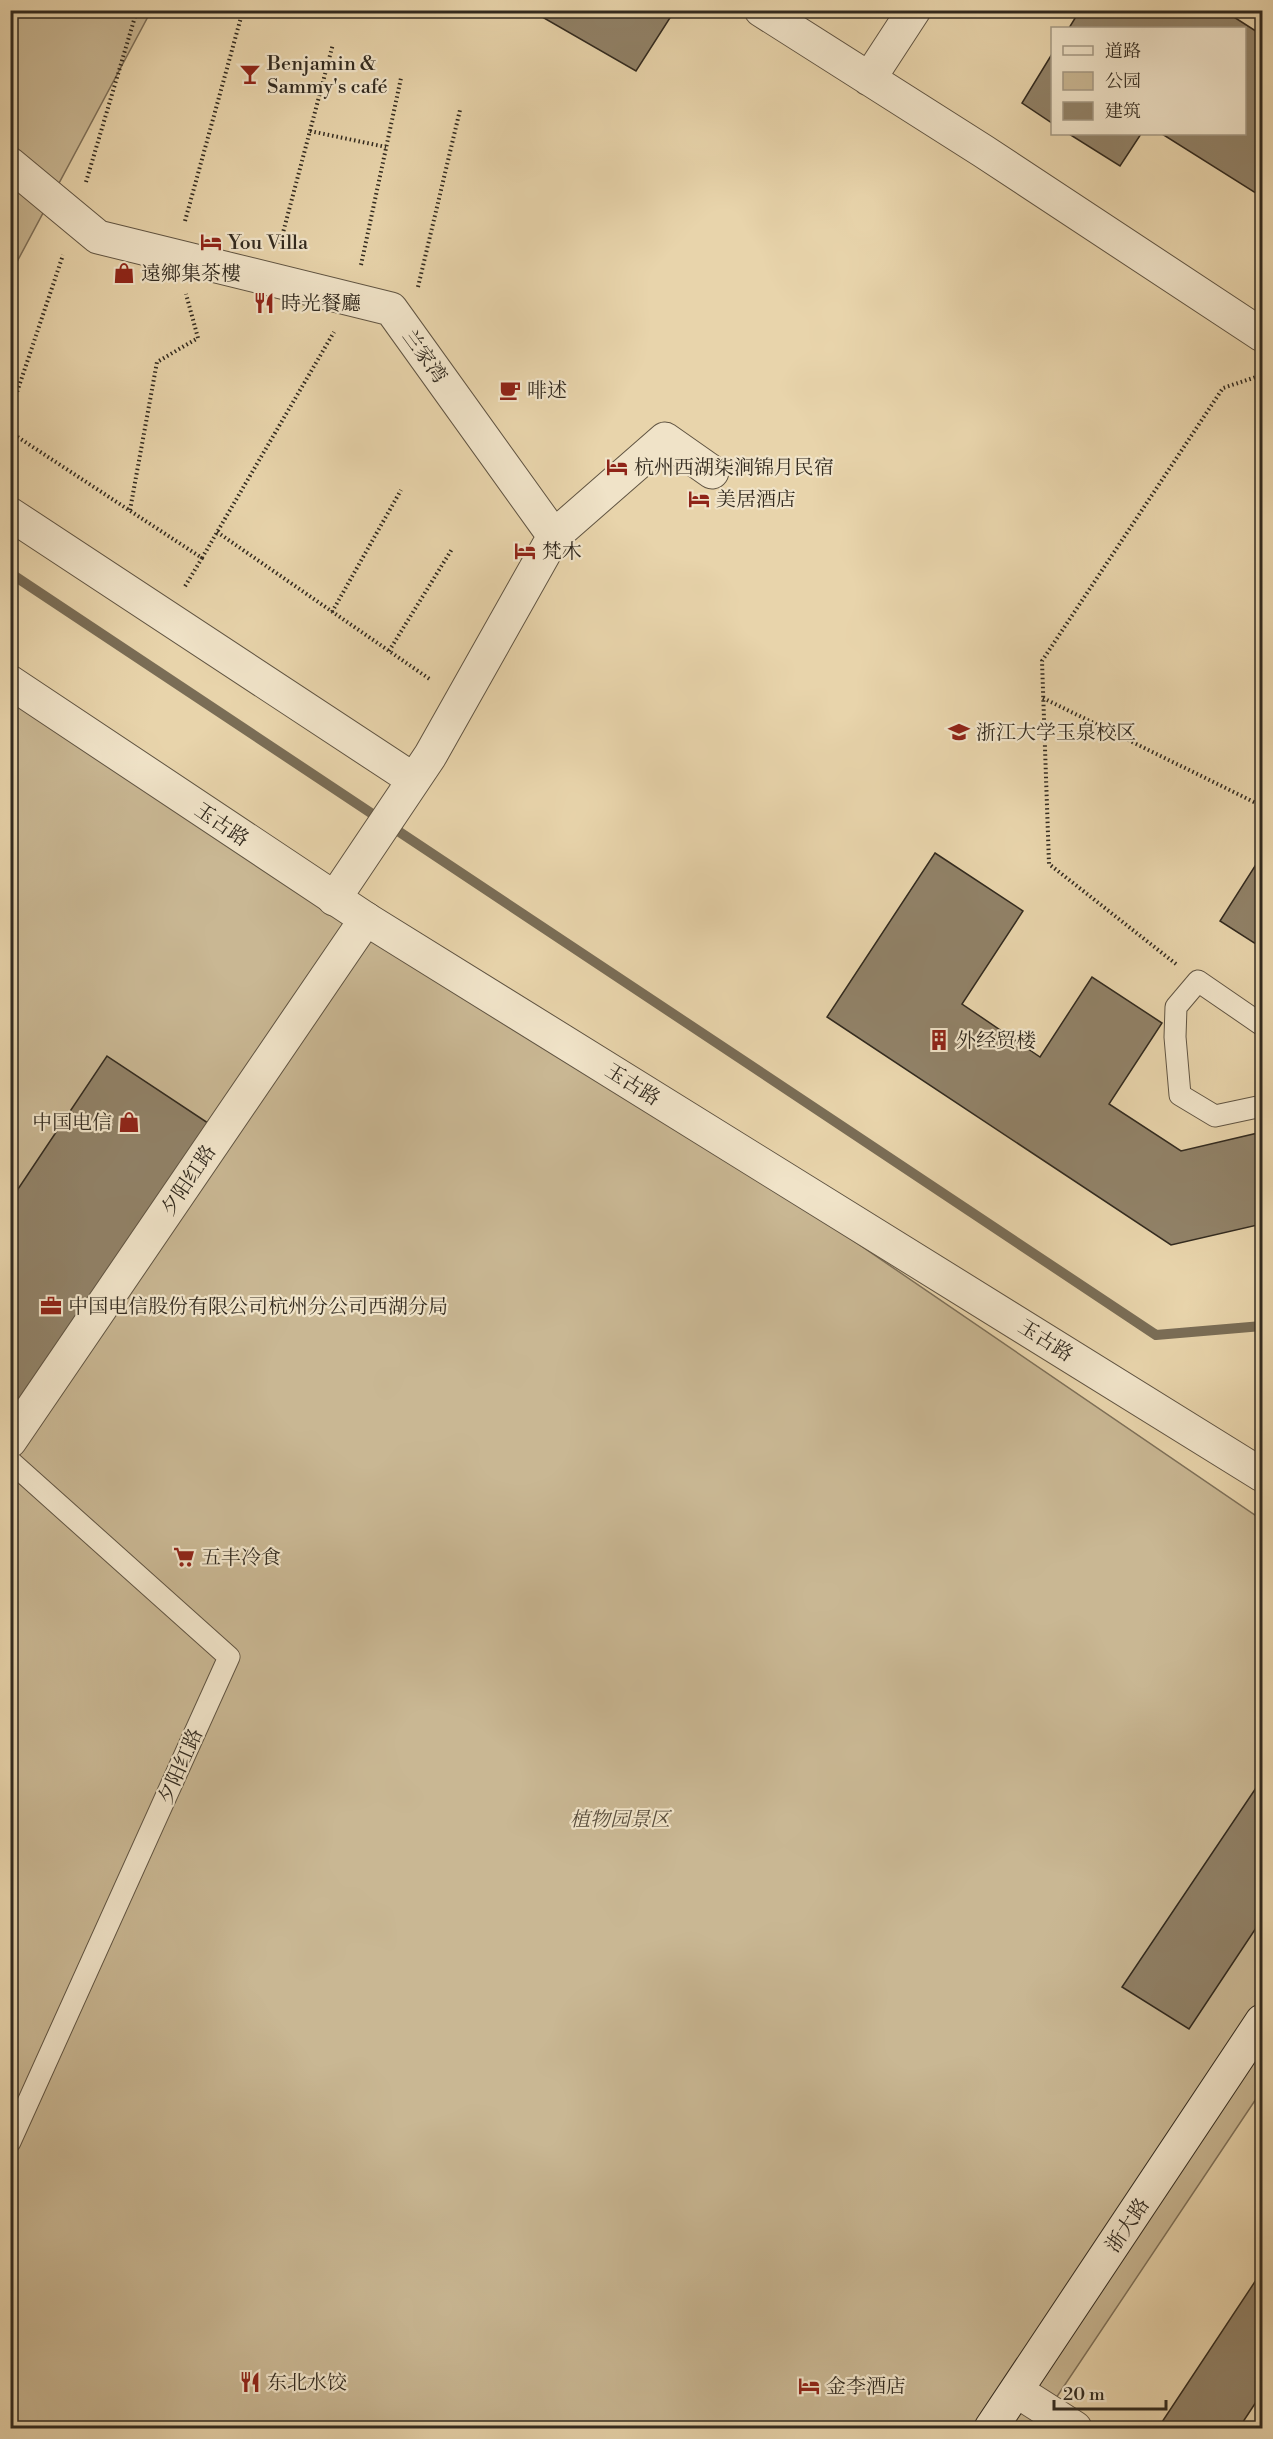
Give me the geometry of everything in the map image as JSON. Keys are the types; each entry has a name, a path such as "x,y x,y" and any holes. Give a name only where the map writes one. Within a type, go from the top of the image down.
{"street":[{"path":"761,10 1263,334"},
{"path":"869,79 914,10"},
{"name":"兰家湾","path":"10,164 98,237 391,309 554,536"},
{"path":"334,899 422,768 554,536 666,439 712,472"},
{"path":"10,514 167,617 422,768"},
{"name":"玉古路","path":"10,682 366,920 1263,1474"},
{"name":"夕阳红路","path":"10,1441 366,920"},
{"name":"浙大路","path":"991,2428 1263,2021"},
{"path":"1017,2391 1075,2428"}],"lane":[{"path":"1263,1025 1198,981 1176,1007 1175,1037 1180,1095 1215,1116 1263,1106"},
{"name":"夕阳红路","path":"10,1461 229,1657 10,2142"}],"path":[{"path":"270,280 333,44"},
{"path":"167,617 353,300 401,78"},
{"path":"407,332 460,110"},
{"path":"310,131 386,147"},
{"path":"1198,981 1049,864 1042,661 1223,388 1263,375"},
{"path":"10,432 202,558"},
{"path":"332,612 401,490"},
{"path":"217,532 461,700"},
{"path":"389,651 452,549"},
{"path":"1043,698 1263,806"}],"green space":[{"path":"11,11 151,11 11,273"},
{"name":"植物园景区","path":"10,664 1262,1520 1262,2090 1036,2428 11,2428"}],"building":[{"path":"530,10 675,10 636,71"},
{"path":"1080,10 1223,10 1262,35 1262,197 1164,135 1246,135 1246,27 1070,27"},
{"path":"1051,56 1051,122 1022,103"},
{"path":"1071,135 1140,135 1120,166"},
{"name":"外经贸楼","path":"935,853 1023,911 962,1004 1040,1057 1092,977 1162,1023 1109,1104 1181,1151 1262,1132 1262,1224 1171,1245 827,1017"},
{"path":"1262,855 1262,948 1220,921"},
{"name":"中国电信股份有限公司杭州分公司西湖分局","path":"107,1056 211,1125 19,1415 10,1410 10,1201"},
{"path":"1262,1779 1262,1919 1189,2029 1122,1987"},
{"path":"1262,2271 1262,2393 1239,2428 1158,2428"}],"waterway":[{"path":"10,573 1156,1335 1262,1326"}],"place":[{"name":"Benjamin & Sammy's café","path":"250,74"},
{"name":"You Villa","path":"211,242"},
{"name":"遠鄉集茶樓","path":"124,273"},
{"name":"時光餐廳","path":"264,303"},
{"name":"啡述","path":"510,390"},
{"name":"杭州西湖柒涧锦月民宿","path":"617,467"},
{"name":"美居酒店","path":"699,499"},
{"name":"梵木","path":"525,551"},
{"name":"浙江大学玉泉校区","path":"959,732"},
{"name":"外经贸楼","path":"939,1040"},
{"name":"中国电信","path":"129,1122"},
{"name":"中国电信股份有限公司杭州分公司西湖分局","path":"51,1306"},
{"name":"五丰冷食","path":"184,1557"},
{"name":"东北水饺","path":"250,2382"},
{"name":"金李酒店","path":"809,2386"}]}
